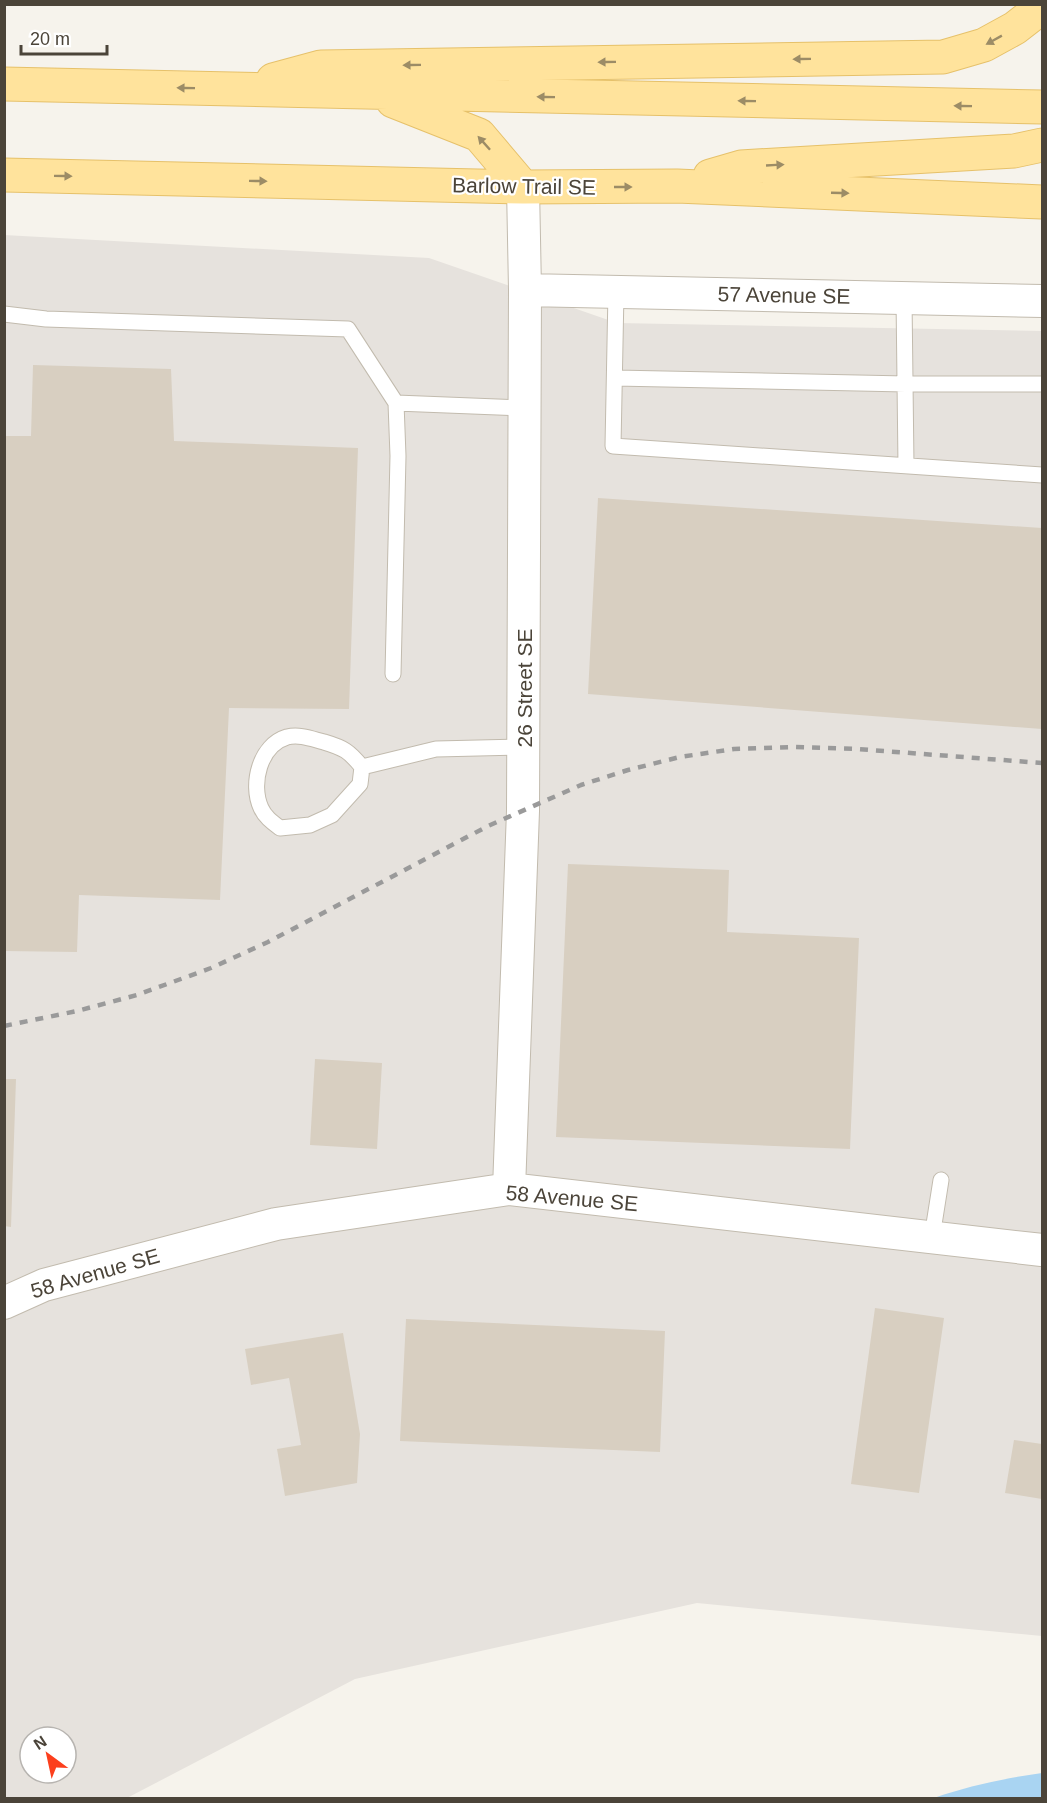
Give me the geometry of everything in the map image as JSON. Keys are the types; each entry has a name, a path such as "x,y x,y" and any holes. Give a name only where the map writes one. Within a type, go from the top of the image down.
{"main road":[{"path":"244,89 321,67 943,57 984,45 1015,28 1042,7"},
{"path":"4,84 1042,107"},
{"path":"373,93 478,135 523,187"},
{"path":"677,186 741,167 1014,151 1042,145"},
{"name":"Barlow Trail SE","path":"4,175 523,187 677,186 1042,202"}],"street":[{"name":"26 Street SE","path":"509,1189 522,834 525,408 523,187"},
{"name":"57 Avenue SE","path":"525,290 1042,301"},
{"name":"58 Avenue SE","path":"4,1303 44,1285 276,1224 509,1189 1042,1250"}],"lane":[{"path":"616,292 614,446 1042,475"},
{"path":"904,298 906,466"},
{"path":"4,314 46,319 348,329 396,403 398,456 393,674"},
{"path":"615,378 906,384 1042,384"},
{"path":"396,403 525,408"},
{"path":"306,736 337,746 351,753 362,767 360,784 349,799 332,815 310,825 280,828 268,819 260,807 256,782 260,764 273,744 288,737 306,736"},
{"path":"362,767 436,749 523,747"},
{"path":"932,1237 941,1180"}],"shaded area":[{"path":"4,235 429,258 617,323 1042,331 1042,1636 697,1603 355,1679 127,1798 5,1798"}],"water":[{"path":"1042,1773 1042,1798 934,1798 987,1783"}],"building":[{"path":"33,365 171,369 174,441 358,448 349,709 229,708 220,900 79,895 77,952 4,951 4,436 31,436"},
{"path":"598,498 1042,528 1042,729 588,694"},
{"path":"568,864 729,870 727,932 859,938 850,1149 556,1137"},
{"path":"315,1059 382,1063 377,1149 310,1145"},
{"path":"4,1079 16,1079 11,1227 4,1226"},
{"path":"875,1308 944,1318 919,1493 851,1484"},
{"path":"406,1319 665,1331 660,1452 400,1441"},
{"path":"343,1333 360,1434 357,1483 285,1496 277,1449 301,1445 289,1378 251,1385 245,1349"},
{"path":"1014,1440 1042,1444 1042,1499 1005,1493"}],"railway":[{"path":"4,1026 77,1011 137,995 211,968 268,942 488,826 581,785 628,770 680,757 734,749 793,747 857,749 1042,763"}]}
